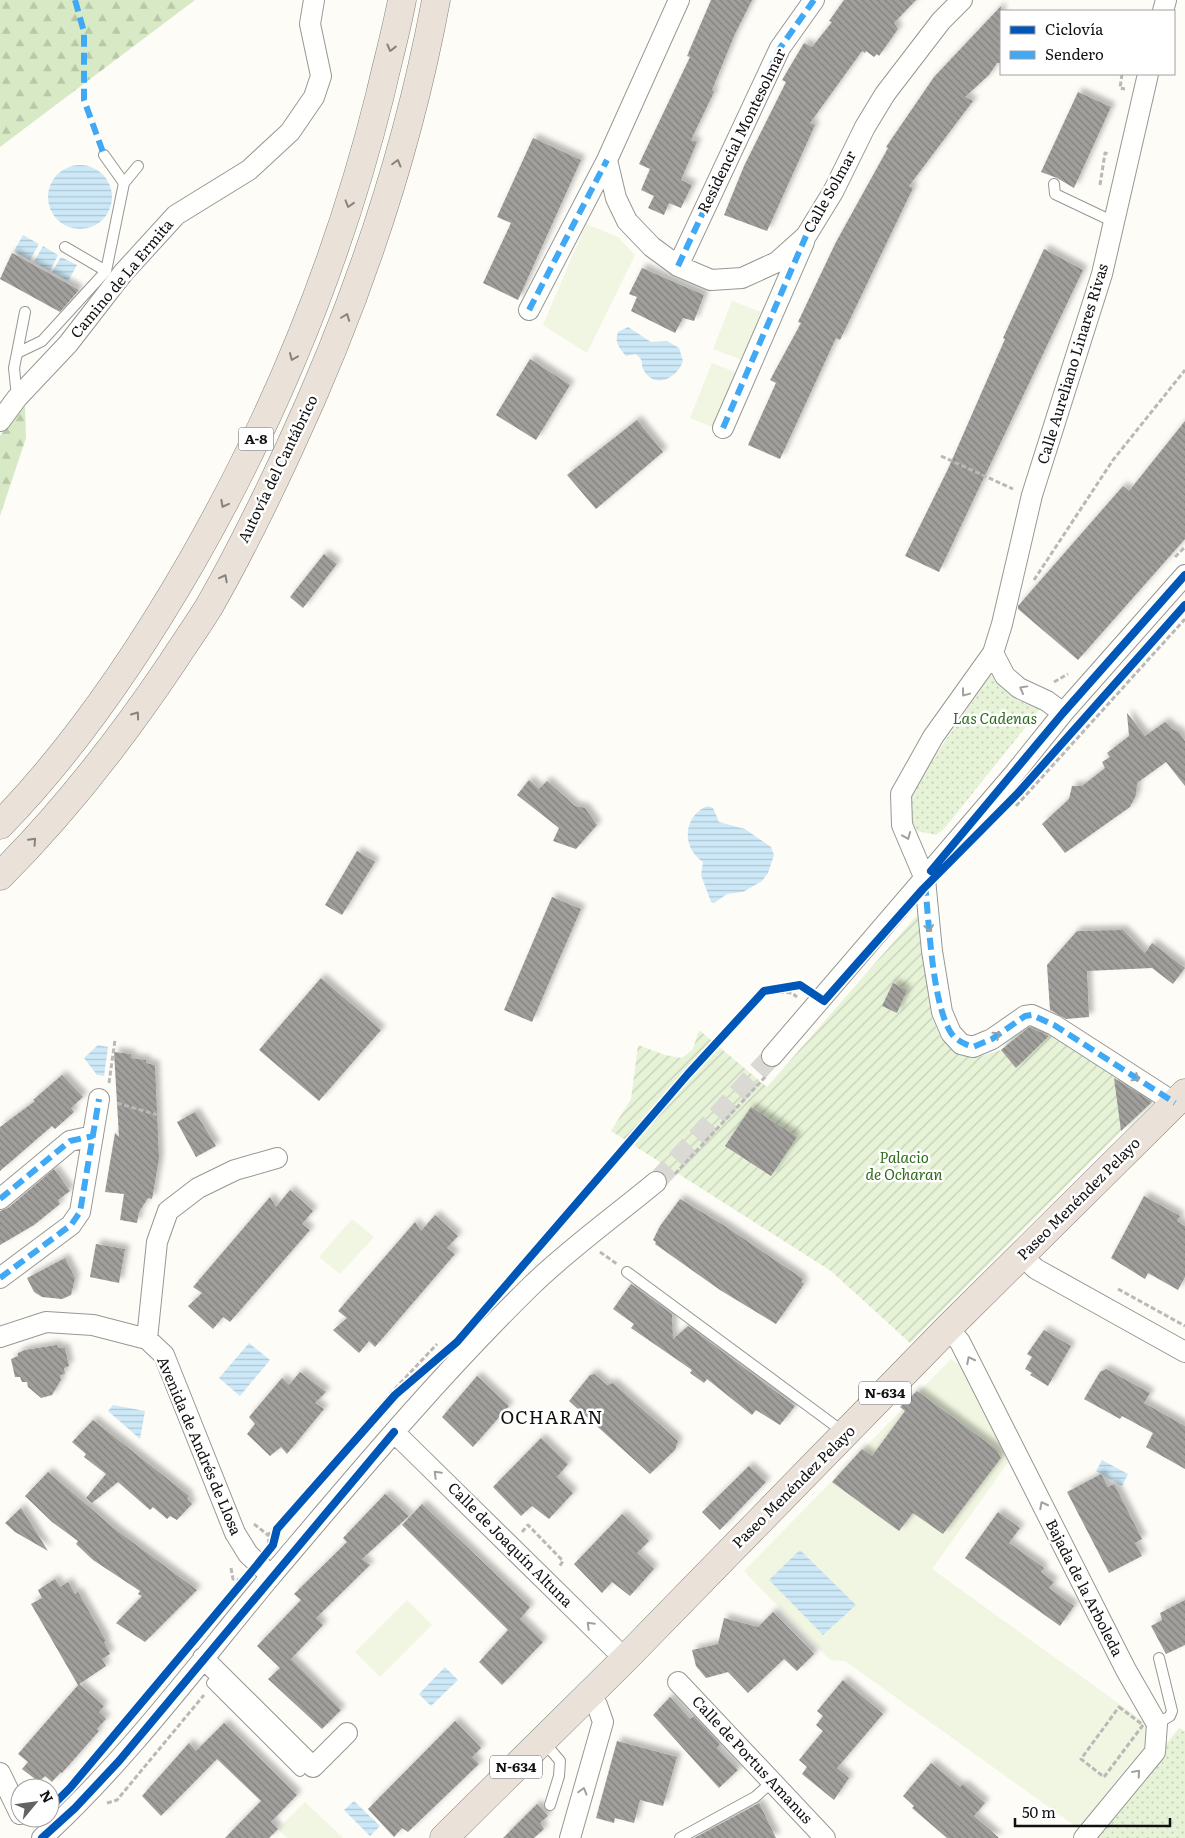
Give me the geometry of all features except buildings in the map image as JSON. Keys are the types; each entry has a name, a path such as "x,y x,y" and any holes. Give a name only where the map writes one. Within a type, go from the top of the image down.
{"highway":[{"name":"A-8","path":"0,825 18,807 96,712 164,609 225,503 276,397 322,290 370,136 402,0"},
{"name":"Autovía del Cantábrico","path":"0,876 53,820 136,717 210,606 272,486 322,378 365,269 397,164 436,0"},
{"name":"Paseo Menéndez Pelayo","path":"444,1838 625,1659 948,1328 1180,1098"}],"street":[{"name":"Camino de La Ermita","path":"0,421 17,398 68,344 123,274 176,215 248,170 290,132 314,98 320,76 310,24 314,0"},
{"path":"529,310 607,160 680,0"},
{"name":"Residencial Montesolmar","path":"678,266 780,48 814,0"},
{"name":"Calle Solmar","path":"607,160 616,198 627,221 652,247 678,266 711,280 742,278 777,262 806,236 833,192 865,127 885,94 941,21 962,0"},
{"name":"Calle Aureliano Linares Rivas","path":"1148,75 1114,222 1092,307 1032,495 1002,624 993,653 933,737 901,794 902,825 925,879 932,951 942,1012 951,1033 961,1044 973,1047 992,1039 1025,1016 1032,1015 1054,1025 1180,1098"},
{"path":"723,428 806,236"},
{"path":"772,1056 925,879 1063,713 1185,575"},
{"path":"993,653 1005,676 1018,688 1047,701 1063,713"},
{"path":"0,1278 71,1225 80,1212 92,1136 106,1095"},
{"path":"0,1198 70,1141 92,1136"},
{"path":"0,1337 46,1322 93,1325 147,1339 157,1242 168,1211 198,1188 235,1170 277,1158"},
{"path":"42,1838 119,1761 203,1658 261,1568 394,1432 532,1285 656,1182"},
{"path":"1022,1256 1036,1270 1185,1352"},
{"name":"Bajada de la Arboleda","path":"948,1328 960,1342 1126,1670 1157,1724"},
{"name":"Avenida de Andrés de Llosa","path":"147,1339 164,1355 235,1533 261,1568"},
{"name":"Calle de Joaquín Altuna","path":"394,1432 625,1659"},
{"path":"203,1658 313,1767 347,1733"},
{"name":"Calle de Portus Amanus","path":"678,1682 825,1838"},
{"path":"570,1838 603,1722 597,1705 588,1696"},
{"path":"1084,1838 1155,1752 1157,1724"},
{"path":"0,1773 10,1794"}],"lane":[{"path":"104,154 124,183"},
{"path":"17,353 42,341 106,271 124,183 138,166"},
{"path":"1054,184 1055,194 1114,222"},
{"path":"65,247 106,271"},
{"path":"17,398 14,368 25,312"},
{"path":"627,1272 834,1426 844,1436"},
{"path":"1157,1724 1170,1716 1172,1711 1159,1658"},
{"path":"212,1683 300,1771"},
{"path":"543,1741 560,1761 559,1776 550,1805"},
{"path":"680,1838 755,1797 772,1782"}],"path":[{"path":"1031,585 1113,460 1185,370"},
{"path":"941,456 1016,490"},
{"path":"1005,806 1156,638"},
{"path":"1047,684 1071,672"},
{"path":"758,998 764,991 800,985 821,999"},
{"path":"115,1040 106,1095 158,1115"},
{"path":"596,1249 627,1272"},
{"path":"1117,1289 1185,1326"},
{"path":"268,1535 392,1392 437,1344"},
{"path":"239,1587 261,1568 273,1545 277,1529 395,1395 429,1366"},
{"path":"229,1562 233,1579 239,1580 261,1568 270,1543 268,1535 249,1519"},
{"path":"1119,1707 1142,1725 1104,1777 1081,1759 1119,1707"}],"green space":[{"path":"0,0 195,0 0,147"},
{"path":"586,224 618,237 635,255 587,353 543,325"},
{"path":"732,301 761,312 742,360 713,349"},
{"path":"712,363 740,374 717,429 690,418"},
{"path":"25,406 26,438 0,516 0,436 11,420"},
{"name":"Las Cadenas","path":"991,675 1017,700 1040,709 944,829 936,835 917,831 910,809 914,786"},
{"name":"Palacio de Ocharan","path":"918,914 931,1015 940,1036 961,1053 978,1057 1001,1050 1030,1022 1148,1089 1153,1100 910,1343 831,1271 611,1131 631,1099 638,1045 665,1055 682,1058 693,1049 699,1030 767,1087"},
{"path":"352,1219 374,1237 340,1274 319,1257"},
{"path":"951,1359 966,1370 1010,1460 932,1569 1150,1726 1151,1739 1078,1828 845,1661 830,1660 744,1571"},
{"path":"407,1600 432,1625 380,1677 355,1652"},
{"path":"1179,1728 1185,1731 1185,1838 1092,1838"},
{"path":"305,1802 343,1838 287,1838 278,1829"}],"water":[{"path":"74,165 86,165 103,174 110,185 112,197 110,209 103,220 86,229 74,229 62,224 53,215 48,203 48,191 53,179 62,170"},
{"path":"23,235 39,244 30,260 14,251"},
{"path":"43,246 58,255 50,271 34,262"},
{"path":"61,257 77,265 68,281 52,272"},
{"path":"628,327 651,342 667,341 679,348 683,361 676,373 665,380 653,379 643,369 641,359 636,354 626,356 618,345 617,336 618,332"},
{"path":"708,806 713,808 719,822 745,829 771,847 774,855 768,873 762,881 743,892 727,894 714,903 711,902 701,875 703,862 691,849 688,841 690,824 694,817 700,810"},
{"path":"98,1045 108,1047 104,1076 97,1075 84,1058"},
{"path":"249,1343 270,1360 240,1396 219,1378"},
{"path":"113,1405 145,1411 140,1439 108,1411"},
{"path":"1102,1460 1128,1474 1122,1486 1096,1471"},
{"path":"800,1550 856,1605 823,1635 769,1580"},
{"path":"445,1667 458,1680 431,1706 419,1694"},
{"path":"354,1801 380,1826 370,1836 344,1810"}],"tunnel":[{"path":"656,1182 772,1056"}],"marked path":[{"path":"75,0 84,32 84,100 104,155"},
{"path":"678,266 780,48 814,0"},
{"path":"529,310 607,160"},
{"path":"723,428 806,236"},
{"path":"925,884 935,982 939,1002 951,1033 956,1038 973,1047 992,1039 1025,1016 1032,1015 1054,1025 1175,1103"},
{"path":"0,1278 71,1225 80,1212 99,1099"},
{"path":"0,1199 70,1141 93,1136"}],"cycle path":[{"path":"931,871 1063,713 1185,575"},
{"path":"60,1798 257,1565 273,1545 277,1529 395,1395 457,1342 688,1074 764,991 800,985 824,1001 923,889 1018,793 1185,605"},
{"path":"42,1838 75,1808 119,1761 394,1432"}],"district":[{"name":"OCHARAN","path":"552,1418"}]}
